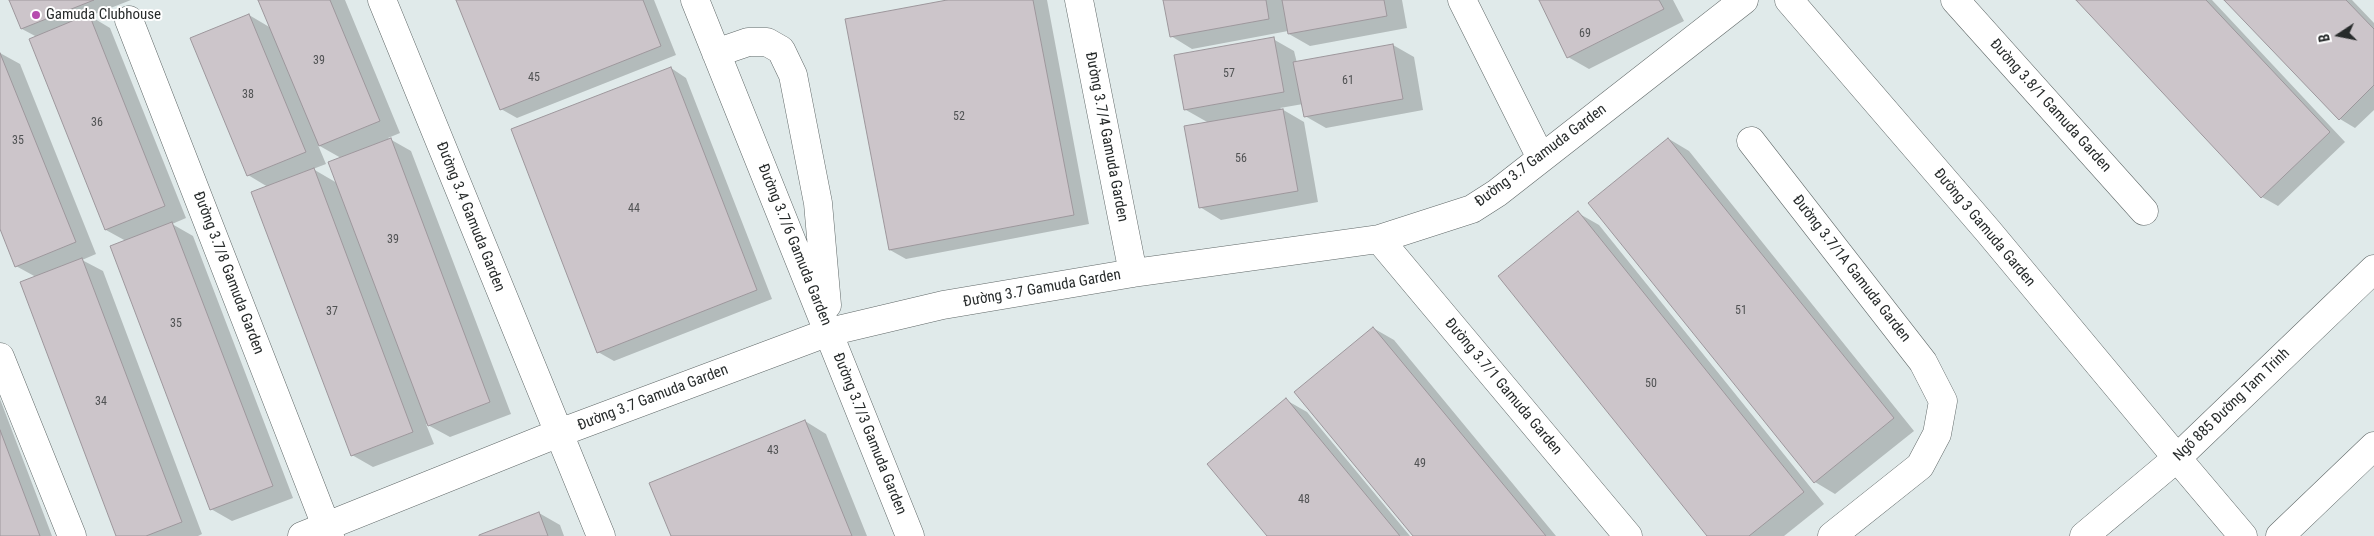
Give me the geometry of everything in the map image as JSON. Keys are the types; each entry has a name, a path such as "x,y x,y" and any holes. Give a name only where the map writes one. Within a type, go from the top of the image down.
{"street":[{"name":"Đường 3.4 Gamuda Garden","path":"382,0 559,433"},
{"name":"Đường 3.7/6 Gamuda Garden","path":"695,0 829,332"},
{"name":"Đường 3.7/4 Gamuda Garden","path":"1079,0 1133,273"},
{"path":"1462,0 1540,158"},
{"name":"Đường 3.7 Gamuda Garden","path":"319,533 559,433 829,332 943,305 1133,273 1379,239 1472,209 1497,193 1744,0"},
{"name":"Đường 3 Gamuda Garden","path":"1789,0 1988,231 2243,536"},
{"name":"Đường 3.8/1 Gamuda Garden","path":"1955,0 2144,211"},
{"name":"Đường 3.7/8 Gamuda Garden","path":"129,20 319,533"},
{"name":"Đường 3.7/6 Gamuda Garden","path":"716,53 748,42 767,42 781,50 793,75 818,203 829,332"},
{"name":"Đường 3.7/1A Gamuda Garden","path":"1751,141 1923,362 1943,401 1937,434 1920,466 1832,536"},
{"name":"Đường 3.7/1 Gamuda Garden","path":"1379,239 1628,536"},
{"name":"Ngõ 885 Đường Tam Trinh","path":"2084,536 2176,458 2374,269"},
{"name":"Đường 3.7/3 Gamuda Garden","path":"829,332 910,536"},
{"path":"0,357 72,536"},
{"path":"559,433 601,536"},
{"path":"2280,536 2374,446"}],"building":[{"name":"Gamuda Clubhouse","path":"9,0 94,0 21,29"},
{"path":"258,0 330,0 380,121 319,146"},
{"path":"456,0 643,0 661,46 500,110"},
{"path":"947,0 1033,0 1074,215 889,250 845,19"},
{"path":"1163,0 1266,0 1269,19 1170,37"},
{"path":"1282,0 1384,0 1387,16 1288,34"},
{"path":"1539,0 1659,0 1664,9 1567,58"},
{"path":"2076,0 2206,0 2330,132 2261,198"},
{"path":"2224,0 2346,0 2374,29 2374,85 2339,120"},
{"path":"89,14 165,206 105,230 29,39"},
{"path":"249,14 306,152 247,176 190,38"},
{"path":"1274,37 1284,92 1184,110 1174,55"},
{"path":"1393,44 1403,99 1304,117 1293,62"},
{"path":"0,53 76,242 15,267 0,229"},
{"path":"671,67 757,290 597,353 511,129"},
{"path":"1283,109 1298,191 1199,208 1184,126"},
{"path":"391,138 490,402 428,426 328,162"},
{"path":"1668,138 1894,418 1814,483 1588,203"},
{"path":"314,168 413,432 351,456 251,192"},
{"path":"1578,211 1804,492 1749,536 1707,536 1498,276"},
{"path":"172,222 273,486 210,510 110,246"},
{"path":"82,258 182,522 146,536 116,536 20,282"},
{"path":"1373,327 1546,536 1413,536 1294,392"},
{"path":"1286,398 1400,536 1267,536 1207,464"},
{"path":"805,420 852,536 671,536 649,483"},
{"path":"0,430 40,536 0,536"},
{"path":"539,512 548,536 479,536 479,535"}],"place":[{"name":"Gamuda Clubhouse","path":"36,15"}]}
